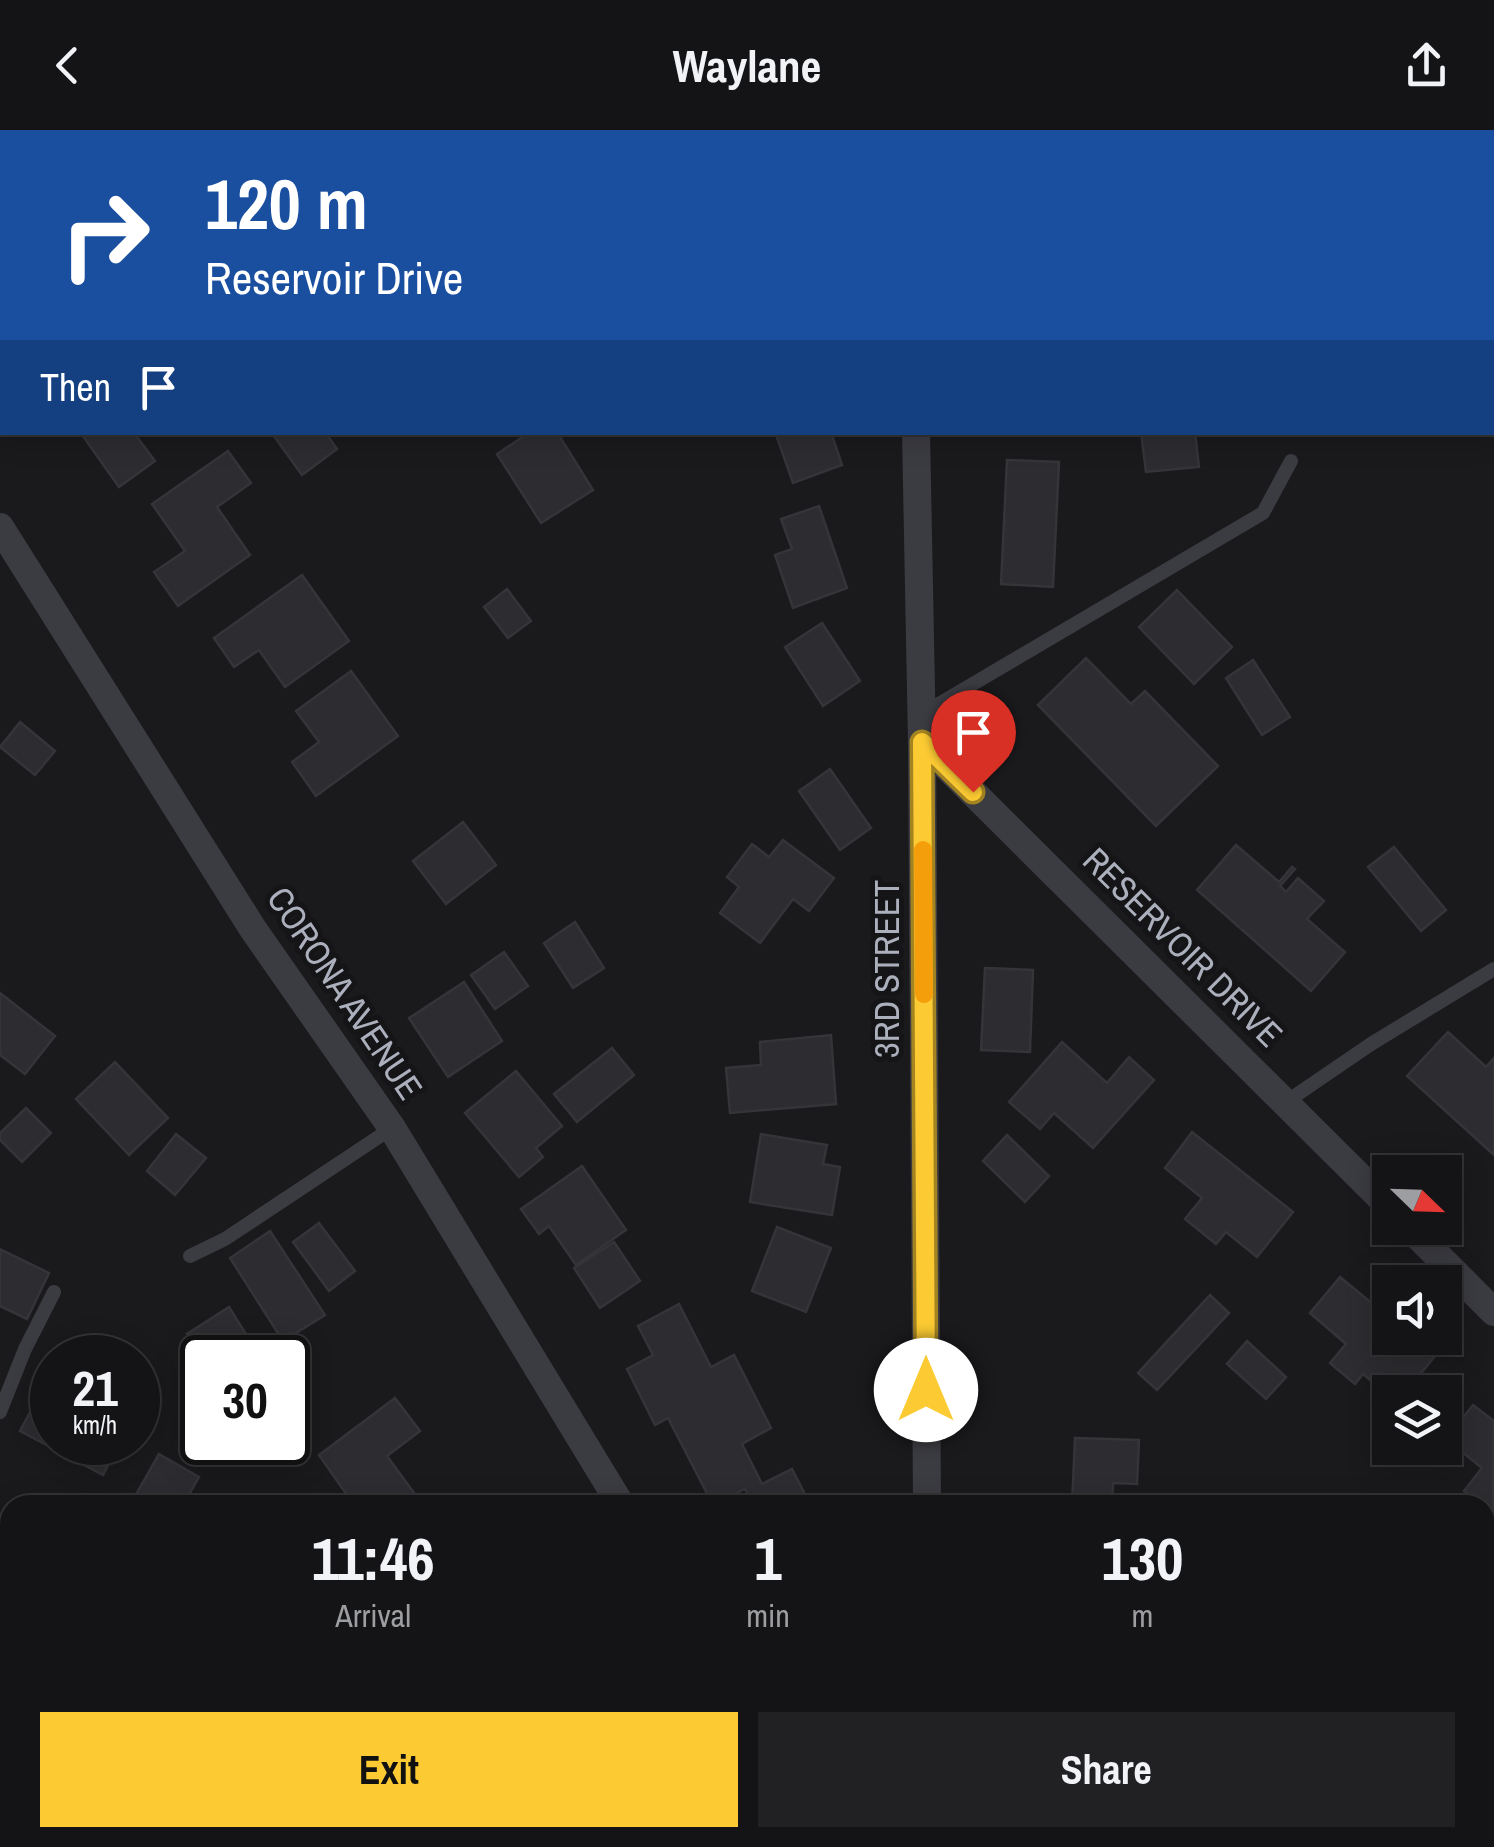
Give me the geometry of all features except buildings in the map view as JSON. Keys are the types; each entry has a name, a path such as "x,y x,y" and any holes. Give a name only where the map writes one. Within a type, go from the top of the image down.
{"street":[{"name":"3RD STREET","path":"916,435 927,1495"},
{"name":"CORONA AVENUE","path":"0,527 253,929 392,1128 615,1495"},
{"name":"RESERVOIR DRIVE","path":"922,728 1372,1189"},
{"path":"1427,1245 1494,1312"}],"lane":[{"path":"922,728 1264,513 1291,462"},
{"path":"1286,1102 1370,1044 1494,969"},
{"path":"190,1256 226,1239 392,1128"},
{"path":"0,1412 25,1349 54,1292"}],"slow traffic":[{"path":"923,850 924,994"}],"route":[{"path":"926,1390 922,742 973,792"}]}
